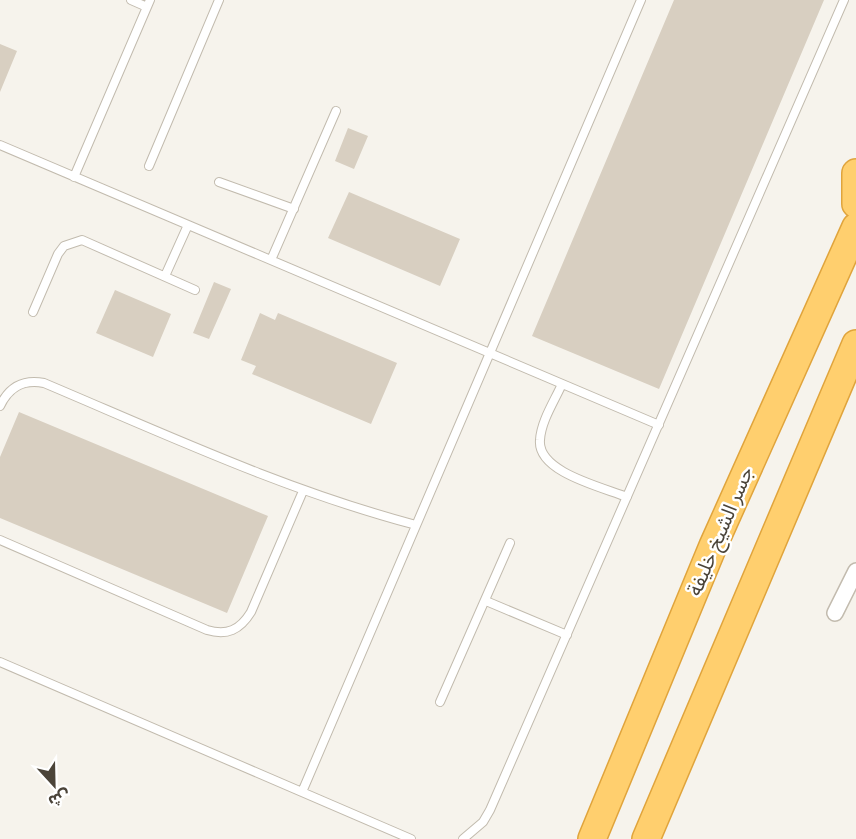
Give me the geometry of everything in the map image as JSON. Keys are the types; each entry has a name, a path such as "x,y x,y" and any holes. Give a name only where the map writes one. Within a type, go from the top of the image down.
{"highway":[{"path":"856,173 856,204"},
{"name":"جسر الشيخ خليفة","path":"592,839 712,546 856,227"},
{"path":"646,839 856,344"}],"street":[{"path":"834,613 856,571"}],"lane":[{"path":"74,177 149,3 131,0"},
{"path":"149,166 219,0"},
{"path":"302,792 641,0"},
{"path":"463,839 483,822 490,810 844,0"},
{"path":"271,260 336,111"},
{"path":"0,145 658,424"},
{"path":"219,182 294,209"},
{"path":"165,276 188,225"},
{"path":"33,312 58,254 72,242 91,243 195,290"},
{"path":"0,406 14,387 33,381 44,383 303,491 416,525"},
{"path":"562,384 541,432 540,450 544,458 558,469 627,497"},
{"path":"0,540 207,630 228,632 238,628 251,612 303,491"},
{"path":"440,702 510,543"},
{"path":"486,601 567,635"},
{"path":"0,662 411,839"}],"building":[{"path":"674,0 824,0 659,389 532,336"},
{"path":"0,44 17,51 0,92"},
{"path":"348,128 368,136 354,169 335,161"},
{"path":"349,192 460,239 440,286 328,238"},
{"path":"214,282 231,289 209,339 193,333"},
{"path":"115,290 171,314 153,357 96,333"},
{"path":"260,313 275,320 278,313 397,363 371,424 252,374 256,366 241,360"},
{"path":"19,412 268,516 227,613 0,518 0,457"}]}
